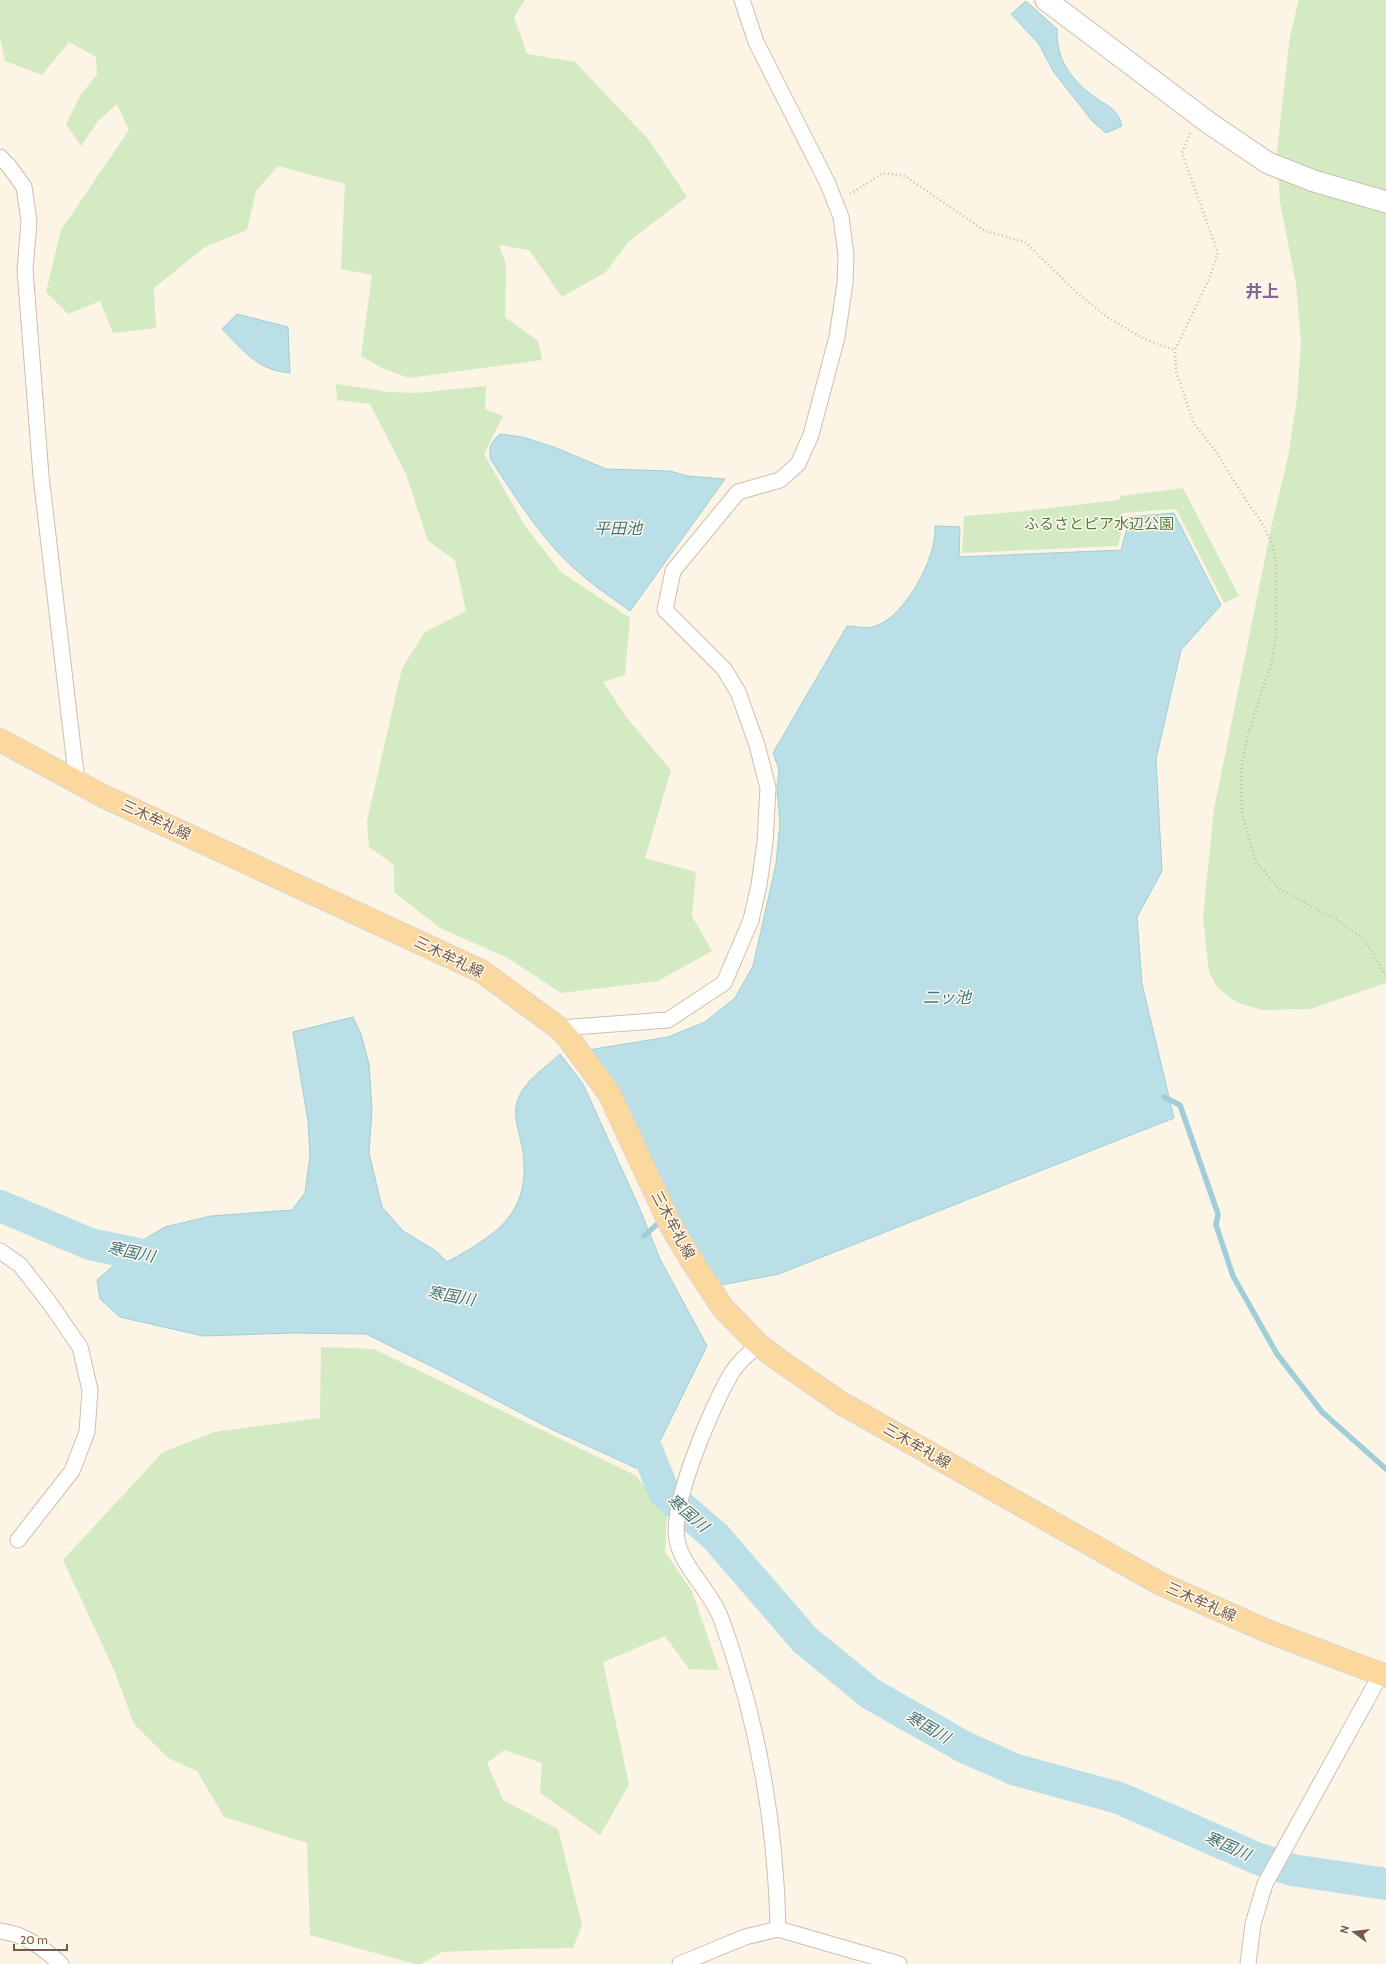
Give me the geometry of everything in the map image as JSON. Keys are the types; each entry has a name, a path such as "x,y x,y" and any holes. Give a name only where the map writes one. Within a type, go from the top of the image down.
{"main road":[{"name":"三木牟礼線","path":"0,740 111,799 481,971 564,1034 608,1094 671,1226 723,1308 752,1337 841,1403 1159,1584 1267,1631 1383,1675"}],"street":[{"path":"564,1034 668,1020 724,982 751,920 759,885 765,842 768,788 756,745 738,692 724,669 665,610 673,571 738,492 780,480 798,464 811,435 837,337 845,282 845,248 841,217 836,203 828,184 756,42 742,0"},
{"path":"1046,0 1176,99 1199,114 1242,147 1268,163 1314,181 1386,202"},
{"path":"0,157 10,166 24,187 29,220 25,270 41,476 77,782"},
{"path":"0,1251 20,1265 49,1302 80,1347 90,1390 87,1432 72,1471 18,1540"},
{"path":"752,1337 741,1360 731,1374 715,1407 694,1459 676,1521 677,1539 682,1557 704,1587 719,1612 734,1655 759,1752 777,1878 778,1929"},
{"path":"1248,1964 1253,1924 1265,1884 1383,1675"},
{"path":"680,1964 745,1937 778,1929 899,1964"},
{"path":"0,1930 11,1932 36,1943 61,1964"}],"path":[{"path":"1199,114 1182,153 1218,253 1209,279 1175,350 1176,371 1194,424 1215,450 1249,505 1259,518 1273,545 1276,563 1276,633 1272,661 1247,737 1240,770 1242,815 1255,860 1279,889 1337,920 1365,940 1386,976"},
{"path":"836,203 883,173 905,176 985,231 1024,242 1076,292 1107,317 1144,339 1175,350"}],"green space":[{"path":"0,0 525,0 514,17 527,54 575,62 648,139 687,197 629,241 606,272 562,297 529,250 499,245 506,264 505,317 538,341 542,360 409,378 382,368 361,356 372,275 341,269 345,184 278,166 256,191 247,230 205,247 154,288 156,328 113,333 100,301 68,314 46,292 61,230 129,130 117,104 98,121 81,146 66,124 80,96 97,74 96,57 69,42 42,75 5,61 0,37"},
{"path":"1299,0 1386,0 1386,983 1310,1009 1263,1010 1238,1003 1218,988 1209,972 1203,917 1214,809 1272,524 1288,457 1297,399 1301,342 1296,284 1280,202 1277,151 1290,36"},
{"path":"336,384 389,392 416,393 486,386 485,409 503,416 484,454 525,526 561,572 630,618 625,675 603,682 627,718 671,770 645,858 696,872 692,916 712,951 658,981 561,993 508,958 440,928 394,892 394,865 369,847 367,821 402,668 425,632 466,611 455,560 428,541 406,474 370,404 337,400"},
{"name":"ふるさとピア水辺公園","path":"1183,488 1239,596 1224,603 1176,509 1122,513 1123,525 1118,546 962,553 964,516 1015,512 1119,500 1121,496"},
{"path":"321,1347 374,1349 635,1475 667,1513 665,1552 692,1591 719,1670 689,1669 665,1636 603,1662 629,1785 600,1835 540,1793 542,1763 504,1750 487,1763 503,1800 558,1829 582,1925 573,1948 442,1952 421,1964 415,1964 310,1935 307,1843 224,1817 197,1771 168,1758 134,1724 115,1672 63,1560 163,1452 215,1432 320,1418"}],"water":[{"path":"1026,1 1057,29 1057,40 1062,60 1072,76 1087,91 1115,112 1122,126 1106,133 1093,122 1053,71 1039,44 1011,14"},
{"path":"237,314 288,327 290,373 269,368 260,364 244,352 222,329"},
{"name":"平田池","path":"500,434 522,437 554,447 606,469 670,471 687,476 725,479 630,611 594,585 569,564 556,551 533,522 491,460 491,446"},
{"name":"二ッ池","path":"1174,513 1221,605 1181,650 1156,759 1162,871 1137,917 1142,984 1174,1118 779,1274 716,1286 582,1051 668,1037 705,1022 735,998 753,966 776,864 780,823 777,788 779,769 773,753 847,626 869,628 884,622 896,613 907,600 925,569 931,553 935,526 960,527 959,557 1121,550 1127,528 1127,517"},
{"path":"353,1017 361,1034 369,1064 372,1110 369,1153 382,1207 403,1231 436,1251 447,1262 494,1232 506,1220 515,1207 521,1192 524,1174 523,1152 517,1123 516,1107 518,1098 527,1084 560,1054 583,1084 639,1207 660,1259 707,1346 661,1439 636,1468 551,1429 441,1371 366,1334 294,1333 203,1336 120,1317 100,1299 97,1280 143,1240 165,1227 211,1216 292,1210 305,1193 310,1156 308,1121 293,1032"}],"waterway":[{"path":"1164,1097 1180,1105 1218,1214 1216,1225 1233,1276 1277,1354 1322,1412 1386,1469"},
{"name":"寒国川","path":"0,1206 90,1244 171,1261"},
{"path":"644,1236 663,1219"},
{"name":"寒国川","path":"632,1414 664,1492 715,1536 805,1640 871,1694 964,1747 1016,1770 1119,1798 1256,1858 1292,1870 1386,1884"}],"district":[{"name":"井上","path":"1262,291"}]}
